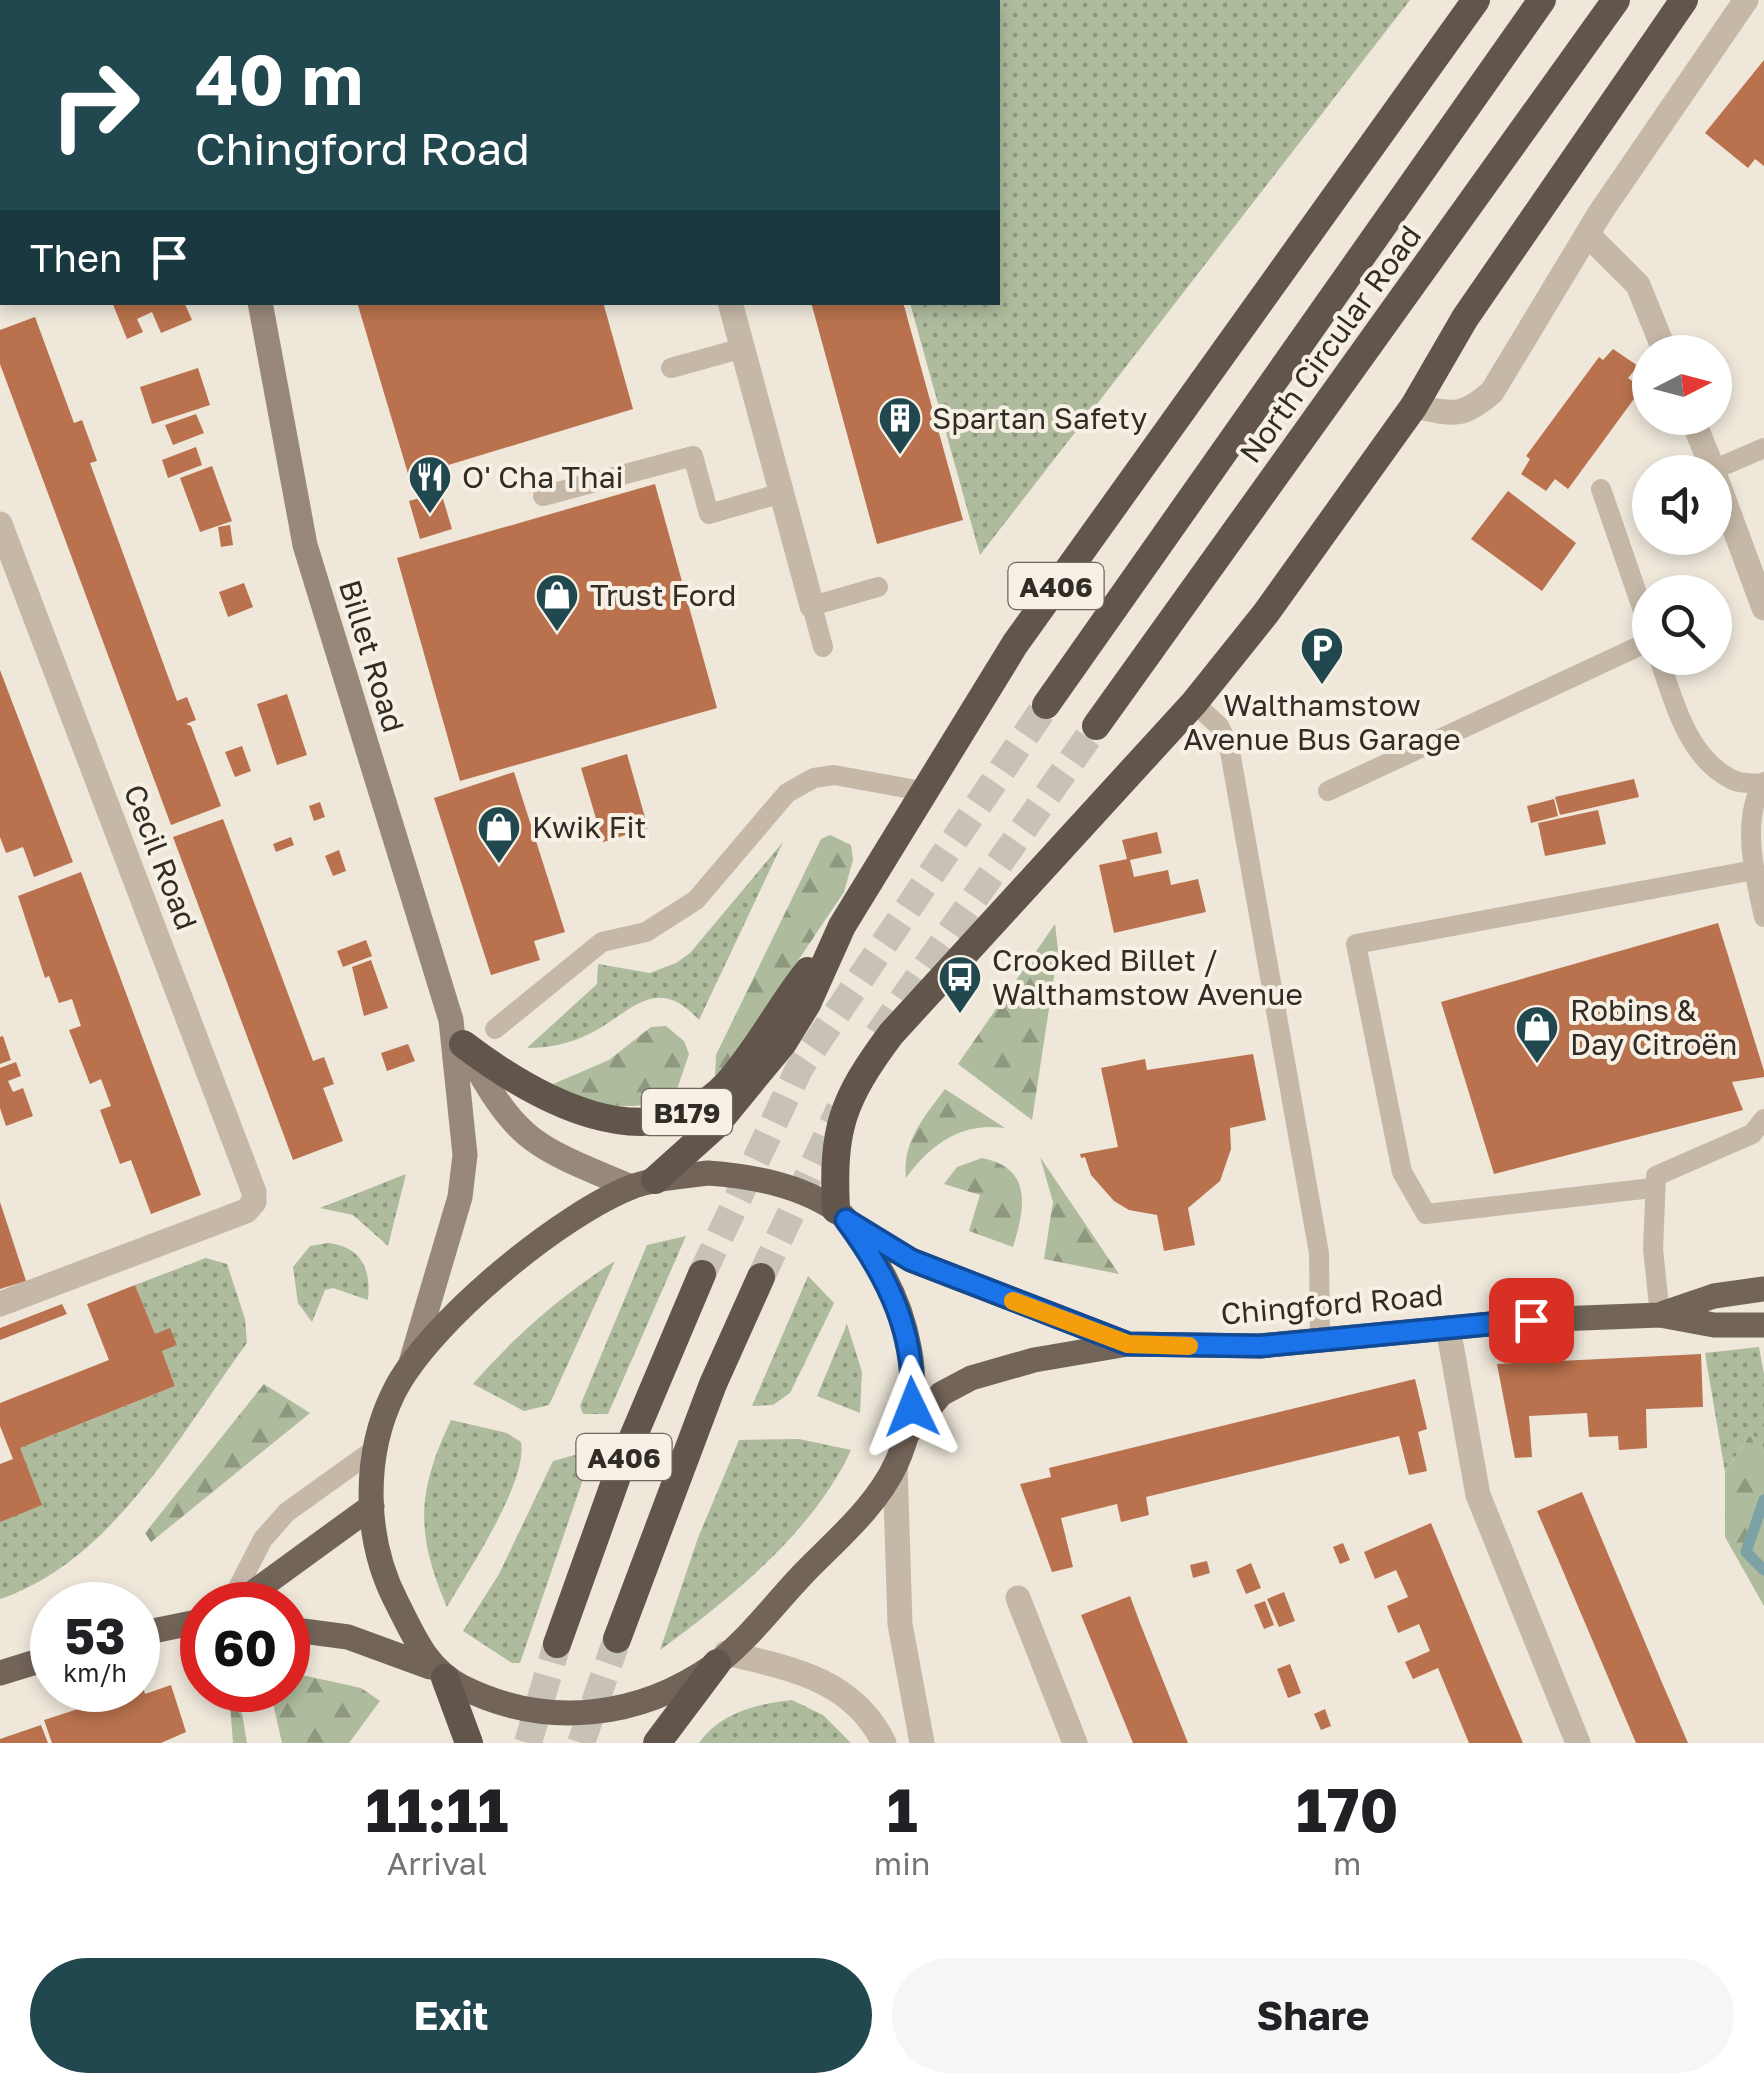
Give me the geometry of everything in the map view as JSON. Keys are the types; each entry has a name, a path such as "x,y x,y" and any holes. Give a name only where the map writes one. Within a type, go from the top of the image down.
{"highway":[{"name":"A406","path":"643,1184 714,1127 783,1043 807,1004 842,926 1015,644 1476,0"},
{"name":"North Circular Road","path":"1046,704 1542,0"},
{"name":"North Circular Road","path":"1096,726 1616,0"},
{"path":"841,1215 833,1155 838,1126 860,1074 891,1034 1194,702 1266,613 1414,406 1466,318 1684,0"},
{"name":"B179","path":"457,1032 510,1079 594,1114 638,1122 687,1112 724,1087 842,926"},
{"name":"A406","path":"557,1644 620,1468 702,1274"},
{"name":"A406","path":"617,1639 712,1384 760,1277"},
{"path":"657,1743 721,1658"},
{"path":"438,1672 469,1743"}],"main road":[{"name":"Billet Road","path":"261,305 306,545 457,1032 499,1108 521,1134 543,1150 643,1184"},
{"name":"Billet Road","path":"410,1366 462,1183 464,1110 457,1032"},
{"name":"Chingford Road","path":"643,1184 734,1175 774,1182 841,1215 911,1260 1128,1344"},
{"path":"438,1672 382,1566 372,1506 376,1449 393,1393 410,1366 499,1274 564,1224 643,1184"},
{"path":"310,1632 348,1637 438,1672 506,1706 562,1715 628,1708 721,1658 866,1509 895,1466 912,1407 914,1375 904,1321 881,1268 841,1215"},
{"name":"Chingford Road","path":"1660,1315 1714,1296 1764,1289"},
{"name":"Chingford Road","path":"903,1440 941,1394 971,1378 1034,1360 1128,1344 1237,1347 1448,1328 1660,1315 1714,1325 1764,1325"},
{"path":"265,1582 372,1506"},
{"path":"0,1673 30,1664"}],"street":[{"path":"1414,406 1452,414 1471,410 1492,392 1595,224 1746,0"},
{"path":"1595,224 1638,285 1658,335"},
{"path":"731,305 812,606"},
{"path":"1732,522 1764,608"},
{"name":"Cecil Road","path":"0,524 254,1192 254,1202 246,1211 0,1304"},
{"path":"1448,1328 1478,1495 1578,1743"},
{"path":"895,1466 900,1624 922,1743"},
{"path":"1018,1598 1075,1743"},
{"path":"721,1658 827,1680 858,1703 884,1743"}],"lane":[{"path":"671,368 743,348"},
{"path":"1732,464 1764,448"},
{"path":"543,496 693,456 709,514 782,493"},
{"path":"1602,489 1632,578"},
{"path":"823,647 812,606 878,587"},
{"path":"1328,791 1632,649"},
{"path":"1665,675 1682,723 1698,748 1732,780 1763,783 1752,810 1754,870 1764,917"},
{"path":"1194,702 1219,726 1229,746 1319,1253 1320,1340"},
{"path":"496,1028 602,942 646,932 696,900 787,793 814,778 834,775 922,791"},
{"path":"1652,1188 1426,1214 1402,1172 1356,944 1754,870"},
{"path":"1660,1315 1653,1250 1652,1188 1656,1176 1752,1134 1764,1120"},
{"path":"242,1582 262,1539 287,1512 376,1449"}],"green space":[{"path":"1000,0 1410,0 980,555 911,305 1000,305"},
{"path":"830,835 851,845 853,860 844,892 736,1053 715,1077 716,1055 821,839"},
{"path":"783,842 699,1020 669,999 655,998 642,1001 581,1037 558,1045 527,1048 597,984 598,964 650,973 690,953"},
{"path":"1055,924 1058,950 1032,1120 958,1064"},
{"path":"666,1026 684,1041 689,1054 674,1098 642,1105 612,1105 582,1098 553,1084 609,1060 651,1027"},
{"path":"945,1089 1005,1128 974,1128 948,1138 906,1178 911,1141"},
{"path":"1040,1157 1119,1274 1044,1259 1053,1202"},
{"path":"982,1158 998,1163 1017,1180 1022,1204 1013,1247 969,1231 980,1195 944,1184 957,1167"},
{"path":"406,1174 388,1246 353,1215 320,1208"},
{"path":"686,1236 608,1414 583,1414 580,1406 647,1245"},
{"path":"328,1243 349,1249 362,1261 368,1279 368,1300 333,1288 325,1290 312,1322 298,1303 293,1267 310,1246"},
{"path":"206,1258 227,1264 245,1319 247,1343 169,1454 110,1525 77,1556 40,1581 30,1582 30,1586 0,1599 0,1522 20,1448 175,1386 162,1351 176,1345 155,1334 135,1285"},
{"path":"615,1261 549,1405 524,1411 473,1384 539,1318"},
{"path":"808,1276 834,1303 790,1393 773,1405 752,1406"},
{"path":"847,1324 862,1372 860,1413 817,1396"},
{"path":"1759,1347 1764,1374 1764,1453 1751,1433 1725,1472 1705,1353"},
{"path":"264,1384 310,1413 151,1542 145,1533"},
{"path":"451,1420 507,1433 521,1442 521,1459 494,1526 447,1607 429,1557 424,1513 432,1469"},
{"path":"1752,1432 1764,1453 1764,1606 1725,1537 1725,1472"},
{"path":"799,1439 851,1450 816,1508 793,1535 742,1585 660,1650 698,1538 739,1440"},
{"path":"593,1450 520,1663 512,1663 463,1631 499,1574 553,1461"},
{"path":"310,1677 361,1688 380,1701 349,1743 282,1743 275,1712 310,1712"},
{"path":"792,1700 823,1715 851,1743 699,1743 718,1724 741,1711"},
{"path":"231,1712 241,1712 247,1743 233,1743"}],"building":[{"path":"1764,60 1764,166 1755,159 1748,168 1705,133"},
{"path":"113,305 185,305 192,320 161,333 152,312 137,319 143,332 127,339"},
{"path":"358,305 604,305 633,409 409,477"},
{"name":"Spartan Safety","path":"812,305 904,305 963,520 877,544"},
{"path":"35,317 74,423 82,420 97,461 90,463 177,701 187,697 196,720 186,724 191,726 221,806 171,825 0,364 0,330"},
{"path":"1613,349 1632,362 1628,378 1632,381 1632,402 1568,489 1555,479 1546,491 1521,474 1530,459 1526,456 1599,357 1603,360"},
{"path":"198,368 210,405 152,424 140,387"},
{"path":"196,414 204,433 173,445 165,425"},
{"path":"196,447 202,465 168,478 162,460"},
{"path":"212,466 232,521 200,532 180,478"},
{"name":"Trust Ford","path":"655,484 717,708 460,781 397,558"},
{"path":"1508,491 1576,543 1542,591 1471,539"},
{"name":"O' Cha Thai","path":"441,492 452,529 420,539 409,501"},
{"path":"230,525 233,545 221,547 218,527"},
{"path":"244,583 253,607 228,617 219,592"},
{"path":"0,670 73,862 34,877 23,847 6,853 0,837"},
{"path":"287,694 307,755 277,765 257,704"},
{"path":"242,746 251,771 235,777 225,752"},
{"path":"627,754 648,828 603,842 581,768"},
{"name":"Kwik Fit","path":"514,772 565,932 534,941 540,960 491,975 434,798"},
{"path":"1634,779 1639,797 1560,815 1555,797"},
{"path":"1554,799 1558,816 1531,823 1527,806"},
{"path":"320,802 325,817 314,821 309,806"},
{"path":"1598,810 1606,844 1545,856 1538,823"},
{"path":"223,819 313,1061 324,1057 334,1084 323,1088 343,1141 293,1160 173,837"},
{"path":"1157,832 1162,853 1130,860 1134,877 1168,870 1171,885 1198,879 1206,912 1114,933 1099,865 1127,859 1122,840"},
{"path":"291,837 294,845 276,852 273,844"},
{"path":"339,850 346,871 333,876 325,856"},
{"path":"81,872 201,1195 151,1214 131,1160 120,1164 100,1110 111,1106 101,1079 90,1084 69,1030 81,1026 72,999 59,1003 49,976 45,978 18,896"},
{"path":"1718,923 1764,1071 1764,1077 1732,1082 1743,1110 1494,1174 1441,1002"},
{"path":"366,940 372,956 343,967 337,951"},
{"path":"371,960 388,1008 364,1016 352,967"},
{"path":"3,1036 11,1060 0,1064 0,1037"},
{"path":"408,1044 415,1061 387,1071 381,1053"},
{"path":"1253,1054 1266,1120 1230,1128 1231,1149 1220,1181 1188,1208 1195,1245 1164,1251 1157,1215 1129,1210 1114,1201 1091,1175 1085,1157 1081,1158 1080,1154 1118,1147 1101,1068 1145,1059 1147,1070"},
{"path":"16,1062 21,1076 8,1081 13,1092 23,1088 33,1116 6,1126 0,1108 0,1068"},
{"path":"0,1202 26,1281 0,1289"},
{"path":"135,1285 155,1334 170,1328 177,1345 162,1351 175,1386 20,1448 42,1505 0,1522 0,1464 13,1459 0,1426 0,1403 109,1360 87,1304"},
{"path":"62,1304 67,1314 0,1340 0,1328"},
{"path":"1701,1354 1703,1407 1646,1409 1647,1448 1619,1450 1618,1436 1589,1437 1587,1413 1529,1416 1532,1457 1515,1458 1497,1364"},
{"path":"1415,1379 1427,1429 1418,1432 1427,1471 1409,1475 1399,1436 1146,1497 1149,1515 1121,1522 1117,1504 1061,1518 1073,1567 1052,1572 1020,1484 1051,1477 1049,1468"},
{"path":"1582,1492 1688,1743 1636,1743 1537,1511"},
{"path":"1431,1523 1523,1743 1469,1743 1438,1668 1413,1679 1405,1662 1430,1651 1419,1624 1398,1633 1387,1606 1408,1597 1396,1570 1375,1579 1364,1552"},
{"path":"1343,1543 1350,1560 1340,1564 1333,1547"},
{"path":"1207,1561 1210,1573 1193,1578 1190,1565"},
{"path":"1251,1563 1261,1588 1246,1594 1236,1570"},
{"path":"1284,1592 1295,1621 1279,1627 1267,1599"},
{"path":"1130,1596 1188,1743 1133,1743 1081,1615"},
{"path":"1265,1601 1274,1625 1264,1629 1254,1605"},
{"path":"1290,1664 1301,1693 1288,1698 1277,1669"},
{"path":"171,1685 186,1732 161,1743 52,1743 44,1720 69,1712 160,1712 160,1689"},
{"path":"1325,1709 1331,1726 1321,1730 1314,1714"},
{"path":"41,1725 48,1743 0,1743 0,1739"}],"waterway":[{"path":"1764,1500 1746,1552 1764,1570"}],"tunnel":[{"path":"702,1274 799,1069 1046,705"},
{"path":"878,1035 1096,726"},
{"path":"761,1277 840,1109"},
{"path":"581,1743 617,1639"},
{"path":"528,1743 557,1644"}],"slow traffic":[{"path":"1013,1301 1128,1344 1189,1346"}],"place":[{"name":"Spartan Safety","path":"900,456"},
{"name":"O' Cha Thai","path":"430,515"},
{"name":"Trust Ford","path":"557,633"},
{"name":"Walthamstow Avenue Bus Garage","path":"1322,686"},
{"name":"Kwik Fit","path":"499,865"},
{"name":"Crooked Billet / Walthamstow Avenue","path":"960,1015"},
{"name":"Robins & Day Citroën","path":"1537,1065"}],"route":[{"path":"912,1407 914,1375 904,1321 881,1268 846,1220 911,1260 1128,1344 1260,1346 1531,1320"}]}
